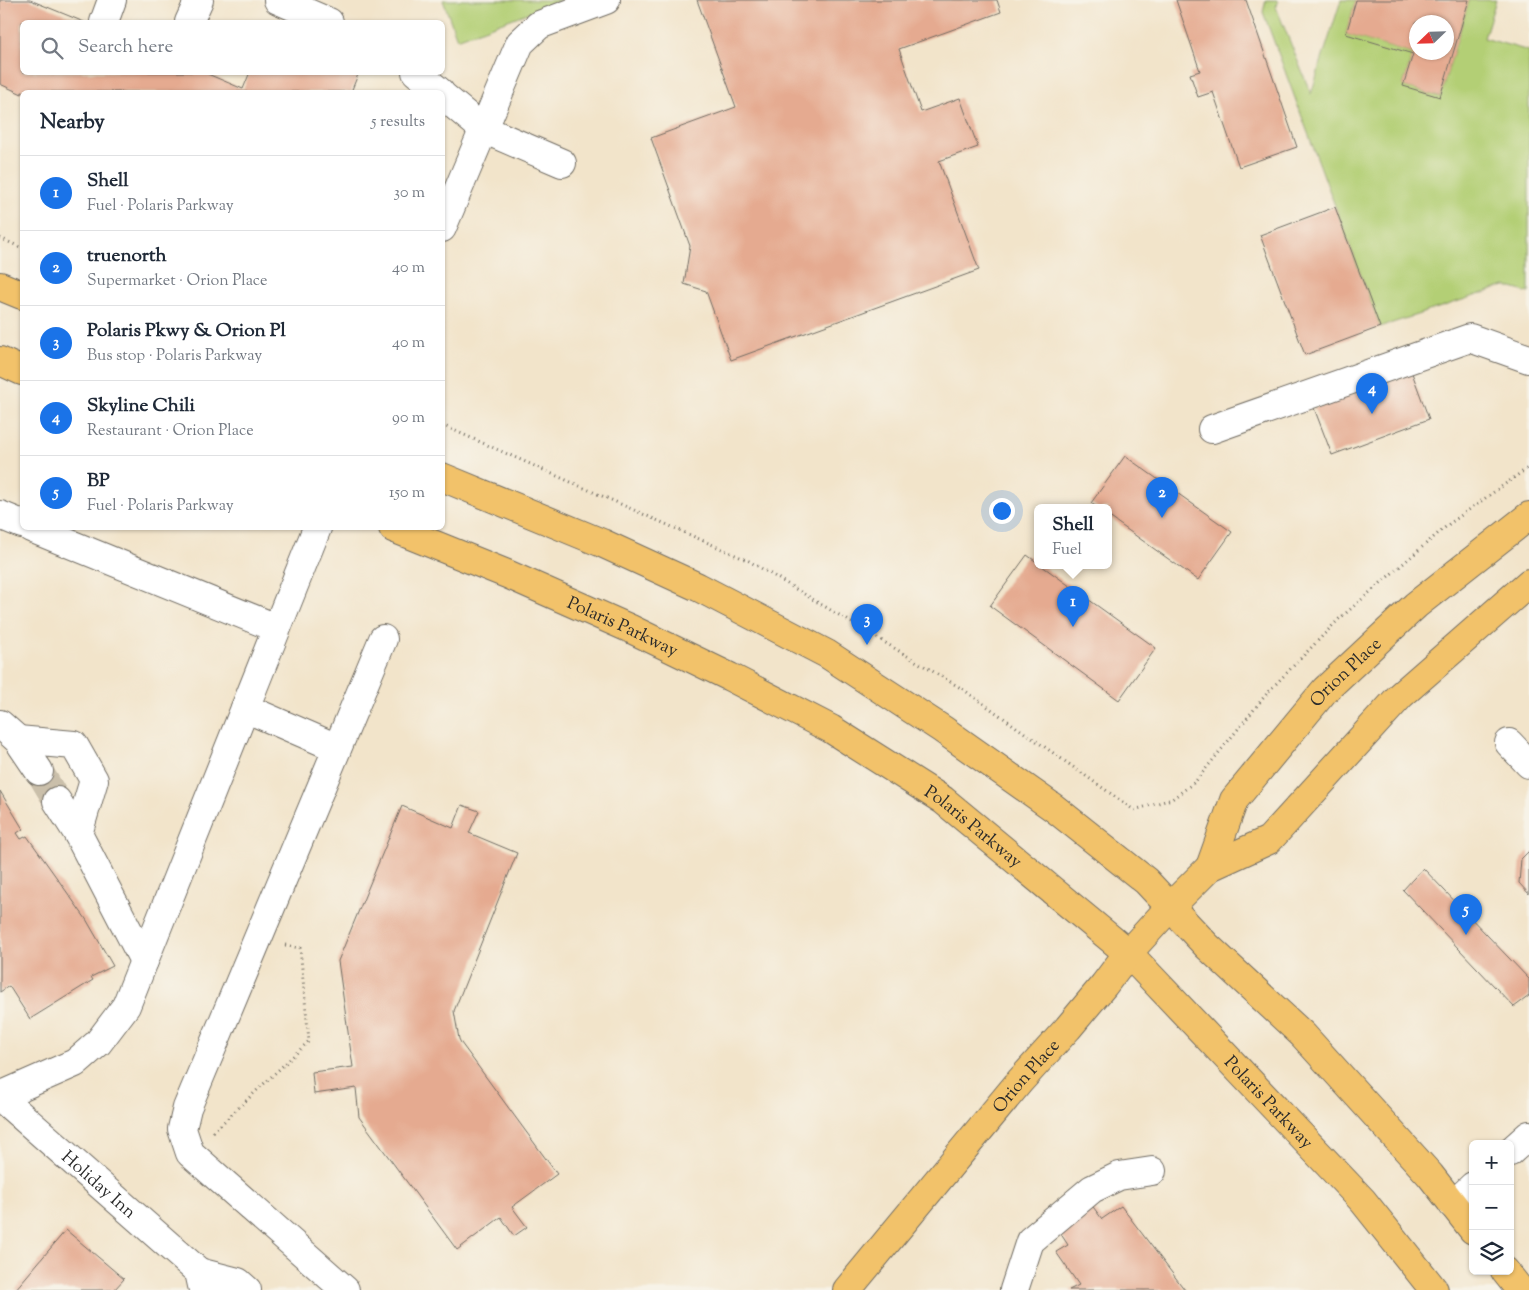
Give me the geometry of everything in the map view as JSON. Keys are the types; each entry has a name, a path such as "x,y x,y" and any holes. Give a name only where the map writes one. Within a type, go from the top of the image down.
{"main road":[{"path":"0,286 20,294"},
{"path":"0,361 20,370"},
{"path":"445,478 602,543 698,587 827,654 942,729 1054,808 1146,881 1206,946 1303,1035 1430,1175 1469,1225"},
{"name":"Orion Place","path":"1210,867 1234,800 1325,690 1416,605 1529,516"},
{"name":"Polaris Parkway","path":"397,530 507,574 730,677 831,729 944,800 1128,953 1363,1201 1434,1290"},
{"name":"Orion Place","path":"847,1290 1020,1081 1098,992 1128,953 1170,907 1210,867 1269,840 1401,695 1529,583"},
{"path":"1508,1275 1520,1290"}],"street":[{"path":"105,20 112,0"},
{"path":"190,20 199,0"},
{"path":"278,0 324,20"},
{"path":"445,221 520,43 539,25 606,0"},
{"path":"419,75 436,90"},
{"path":"445,97 484,129 562,163"},
{"path":"1212,429 1470,338 1529,359"},
{"path":"0,515 20,523"},
{"path":"36,530 276,628"},
{"path":"0,1096 75,1063 98,1043 126,1006 316,530"},
{"path":"346,1290 190,1153 182,1129 187,1108 383,639"},
{"path":"245,708 337,748"},
{"path":"9,732 74,745 94,780 78,834"},
{"path":"9,732 39,771"},
{"path":"1509,743 1529,764"},
{"path":"57,801 78,834 144,962"},
{"name":"Holiday Inn","path":"0,1096 201,1281 238,1282 247,1290"},
{"path":"1514,1148 1529,1135"},
{"path":"1014,1290 1030,1241 1092,1189 1118,1176 1152,1171"},
{"path":"1453,1205 1469,1190"}],"path":[{"path":"0,238 20,247"},
{"path":"445,427 749,561 964,690 1134,810 1172,799 1195,782 1269,691 1339,619 1449,524 1529,467"},
{"path":"190,1153 309,1041 300,948 257,940"}],"green space":[{"path":"443,0 562,0 457,39"},
{"path":"1266,0 1278,0 1276,7 1311,94 1341,0 1356,0 1346,34 1409,53 1409,60 1411,60 1403,86 1440,97 1451,60 1454,60 1454,50 1469,0 1496,0 1484,38 1529,51 1529,293 1505,286 1380,327 1263,12"}],"building":[{"path":"0,0 30,0 79,20 20,20 20,75 210,75 243,89 249,75 358,75 352,90 20,90 20,93 0,84"},
{"path":"697,0 997,0 1001,12 899,49 921,112 960,98 978,147 939,161 979,270 731,360 706,291 684,284 690,246 651,138 736,107"},
{"path":"1176,0 1246,0 1297,147 1239,167 1213,92 1198,97 1190,74 1200,71"},
{"path":"1356,0 1469,0 1454,50 1454,15 1409,15 1409,53 1346,34"},
{"path":"1411,60 1451,60 1440,97 1403,86"},
{"path":"1335,207 1380,327 1305,355 1260,235"},
{"path":"1412,373 1429,419 1332,455 1314,408"},
{"path":"1125,456 1232,532 1198,580 1112,519 1112,504 1091,503"},
{"path":"1027,555 1034,560 1034,569 1046,569 1156,648 1119,700 990,606"},
{"path":"0,791 23,829 17,833 21,839 27,836 86,919 113,966 91,977 93,980 30,1019 9,986 0,992"},
{"path":"462,805 479,811 469,833 517,853 454,1011 459,1039 557,1174 512,1207 527,1227 514,1236 501,1217 457,1250 359,1117 356,1088 314,1094 312,1072 353,1067 338,961 402,806 453,828"},
{"path":"1529,851 1529,894 1519,883 1521,859"},
{"path":"1423,868 1529,979 1529,996 1514,1007 1403,890"},
{"path":"1091,1204 1102,1219 1121,1206 1185,1290 1069,1290 1079,1285 1056,1252 1068,1245 1057,1228"},
{"path":"66,1230 124,1279 114,1290 15,1290"}],"tunnel":[{"path":"39,771 57,801"}],"place":[{"name":"Skyline Chili","path":"1372,414"},
{"name":"truenorth","path":"1162,518"},
{"name":"Shell","path":"1073,627"},
{"name":"Polaris Pkwy & Orion Pl","path":"867,645"},
{"name":"BP","path":"1466,935"}]}
